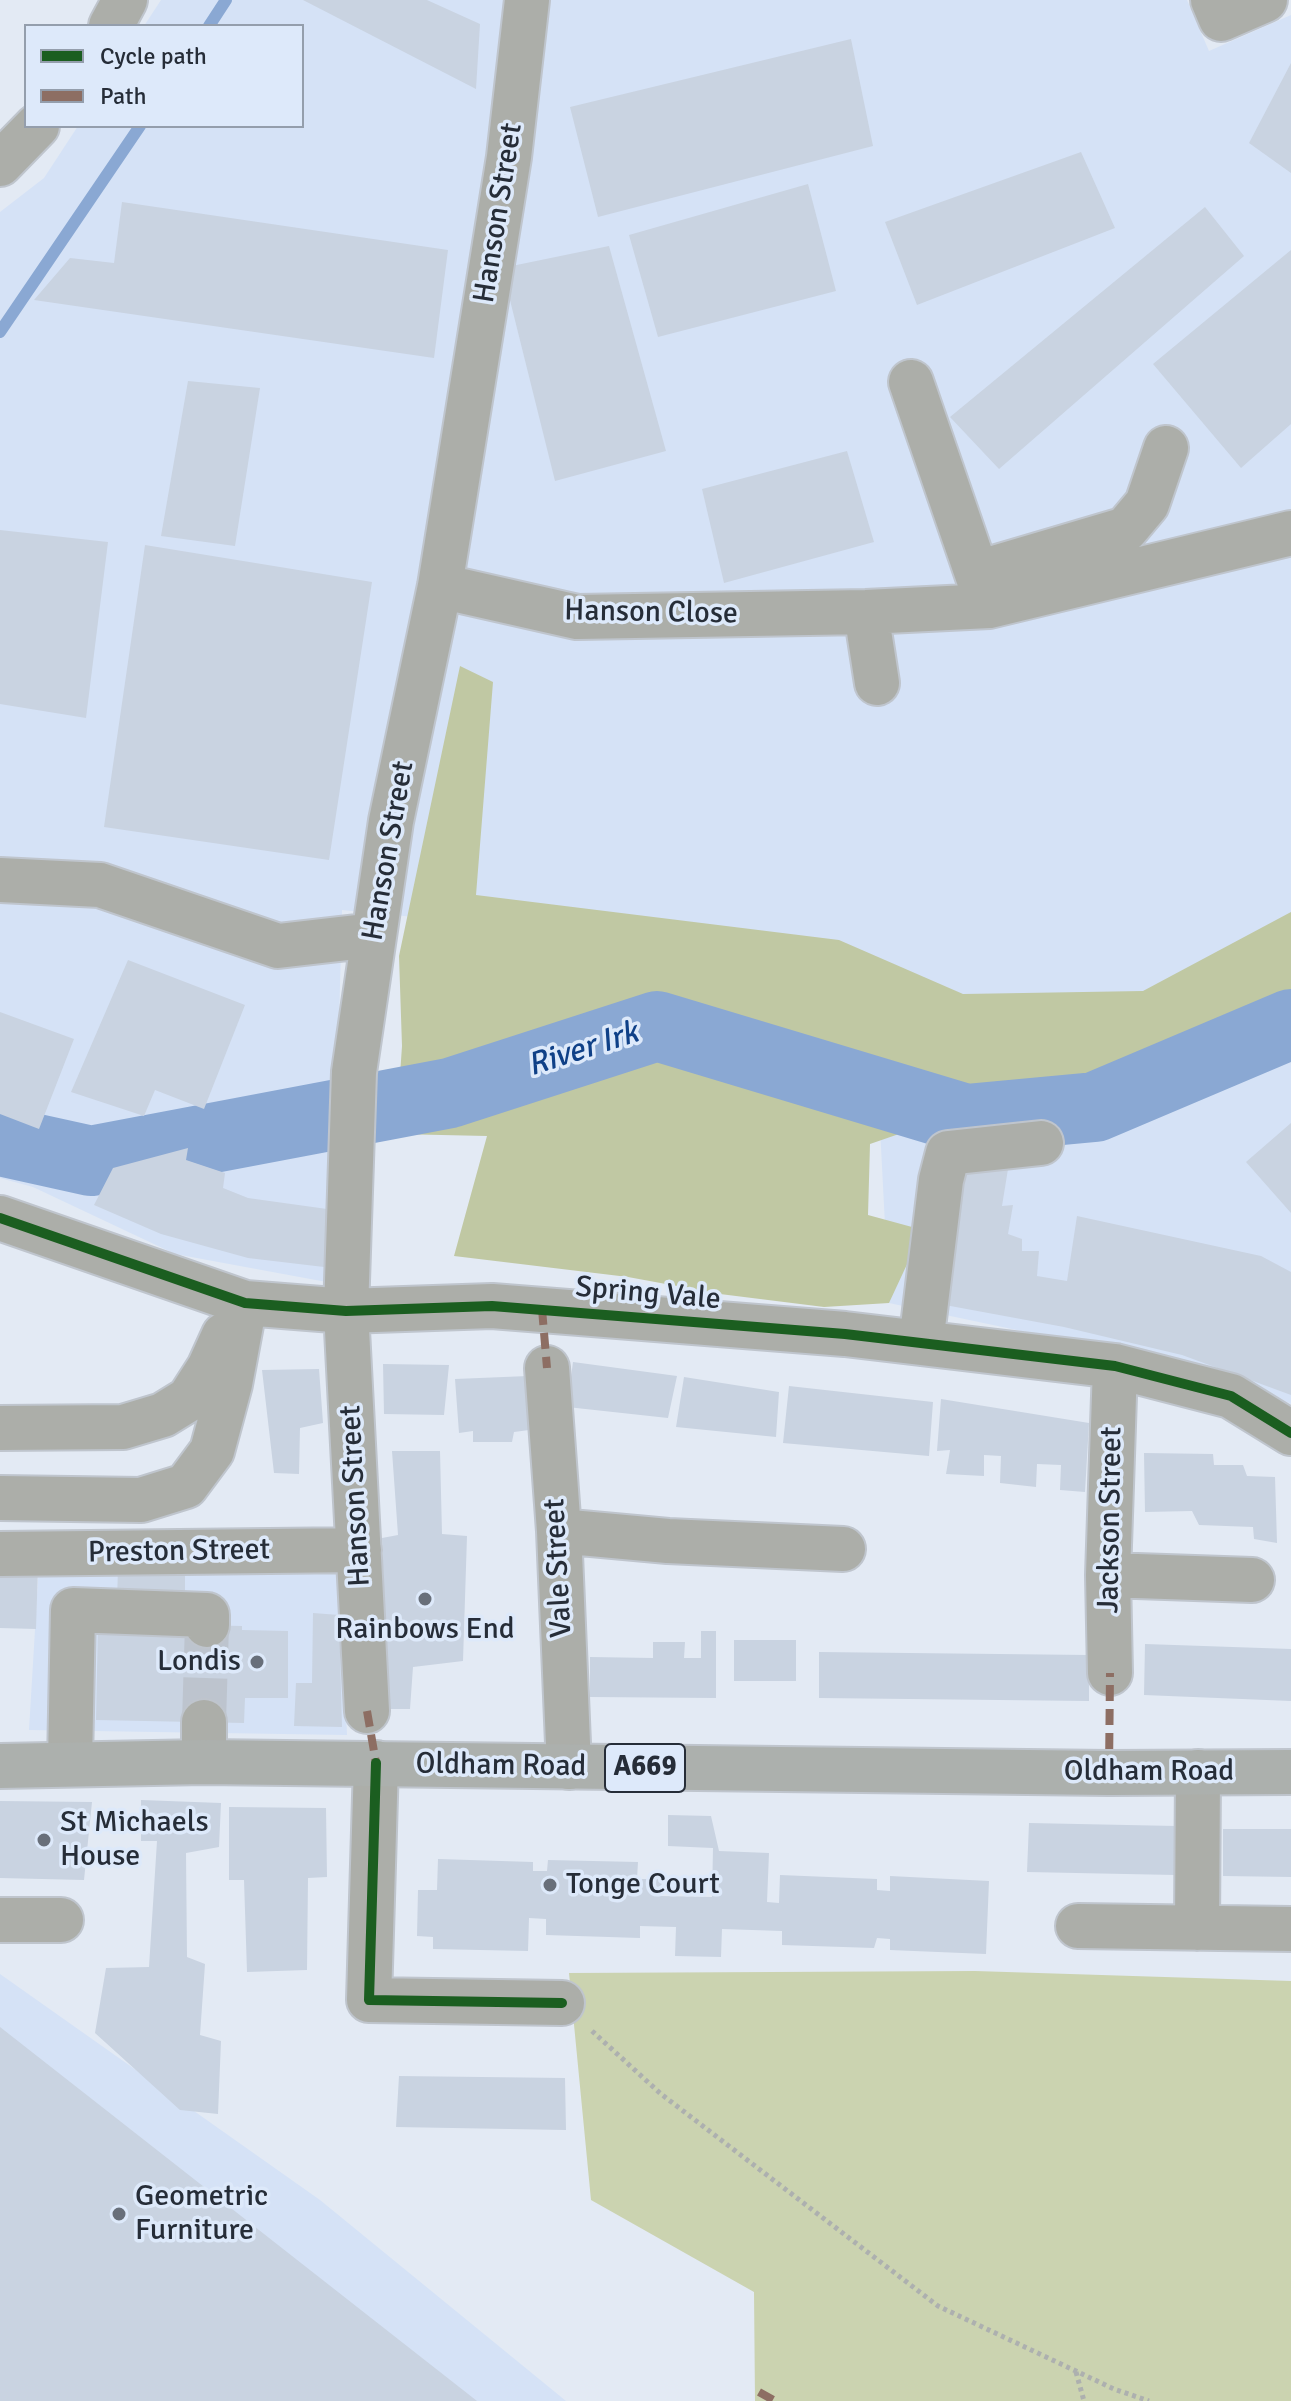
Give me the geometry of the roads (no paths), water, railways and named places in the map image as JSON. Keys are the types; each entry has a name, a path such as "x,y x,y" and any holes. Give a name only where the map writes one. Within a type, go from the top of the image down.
{"main road":[{"name":"Oldham Road","path":"0,1766 70,1763 204,1742 376,1763 1291,1772"}],"street":[{"path":"112,24 125,0"},
{"name":"Hanson Street","path":"367,1711 346,1311 354,1072 391,821 440,586 509,157 527,0"},
{"path":"1217,10 1265,0"},
{"path":"0,164 35,128"},
{"path":"911,382 983,589 1126,529 1147,504 1166,448"},
{"name":"Hanson Close","path":"440,586 577,617 866,612 1291,533"},
{"path":"866,612 877,683"},
{"path":"0,880 100,885 278,946 374,935"},
{"path":"921,1343 941,1180 948,1153 1041,1143"},
{"name":"Spring Vale","path":"0,1218 245,1303 346,1311 492,1306 921,1343 1115,1366 1231,1396 1291,1433"},
{"path":"0,1428 123,1427 163,1415 189,1399 245,1303"},
{"path":"0,1498 141,1500 186,1486 212,1451 230,1384 245,1303"},
{"name":"Jackson Street","path":"1110,1673 1108,1575 1115,1366"},
{"name":"Vale Street","path":"547,1368 559,1531 569,1767"},
{"path":"559,1531 668,1541 843,1549"},
{"name":"Preston Street","path":"0,1554 359,1550"},
{"path":"1108,1575 1252,1580"},
{"path":"70,1763 73,1610 207,1615 207,1625"},
{"path":"376,1763 369,2000 562,2003"},
{"path":"1197,1928 1198,1772"},
{"path":"0,1920 61,1920"},
{"path":"1078,1926 1291,1929"}],"waterway":[{"path":"210,24 226,0"},
{"path":"0,332 139,128"},
{"name":"River Irk","path":"0,1141 91,1161 450,1093 657,1026 966,1119 1095,1107 1291,1024"}],"tunnel":[{"path":"204,1722 207,1625"}],"place":[{"name":"Rainbows End","path":"425,1599"},
{"name":"Londis","path":"257,1662"},
{"name":"St Michaels House","path":"44,1840"},
{"name":"Tonge Court","path":"550,1885"},
{"name":"Geometric Furniture","path":"119,2214"}]}
